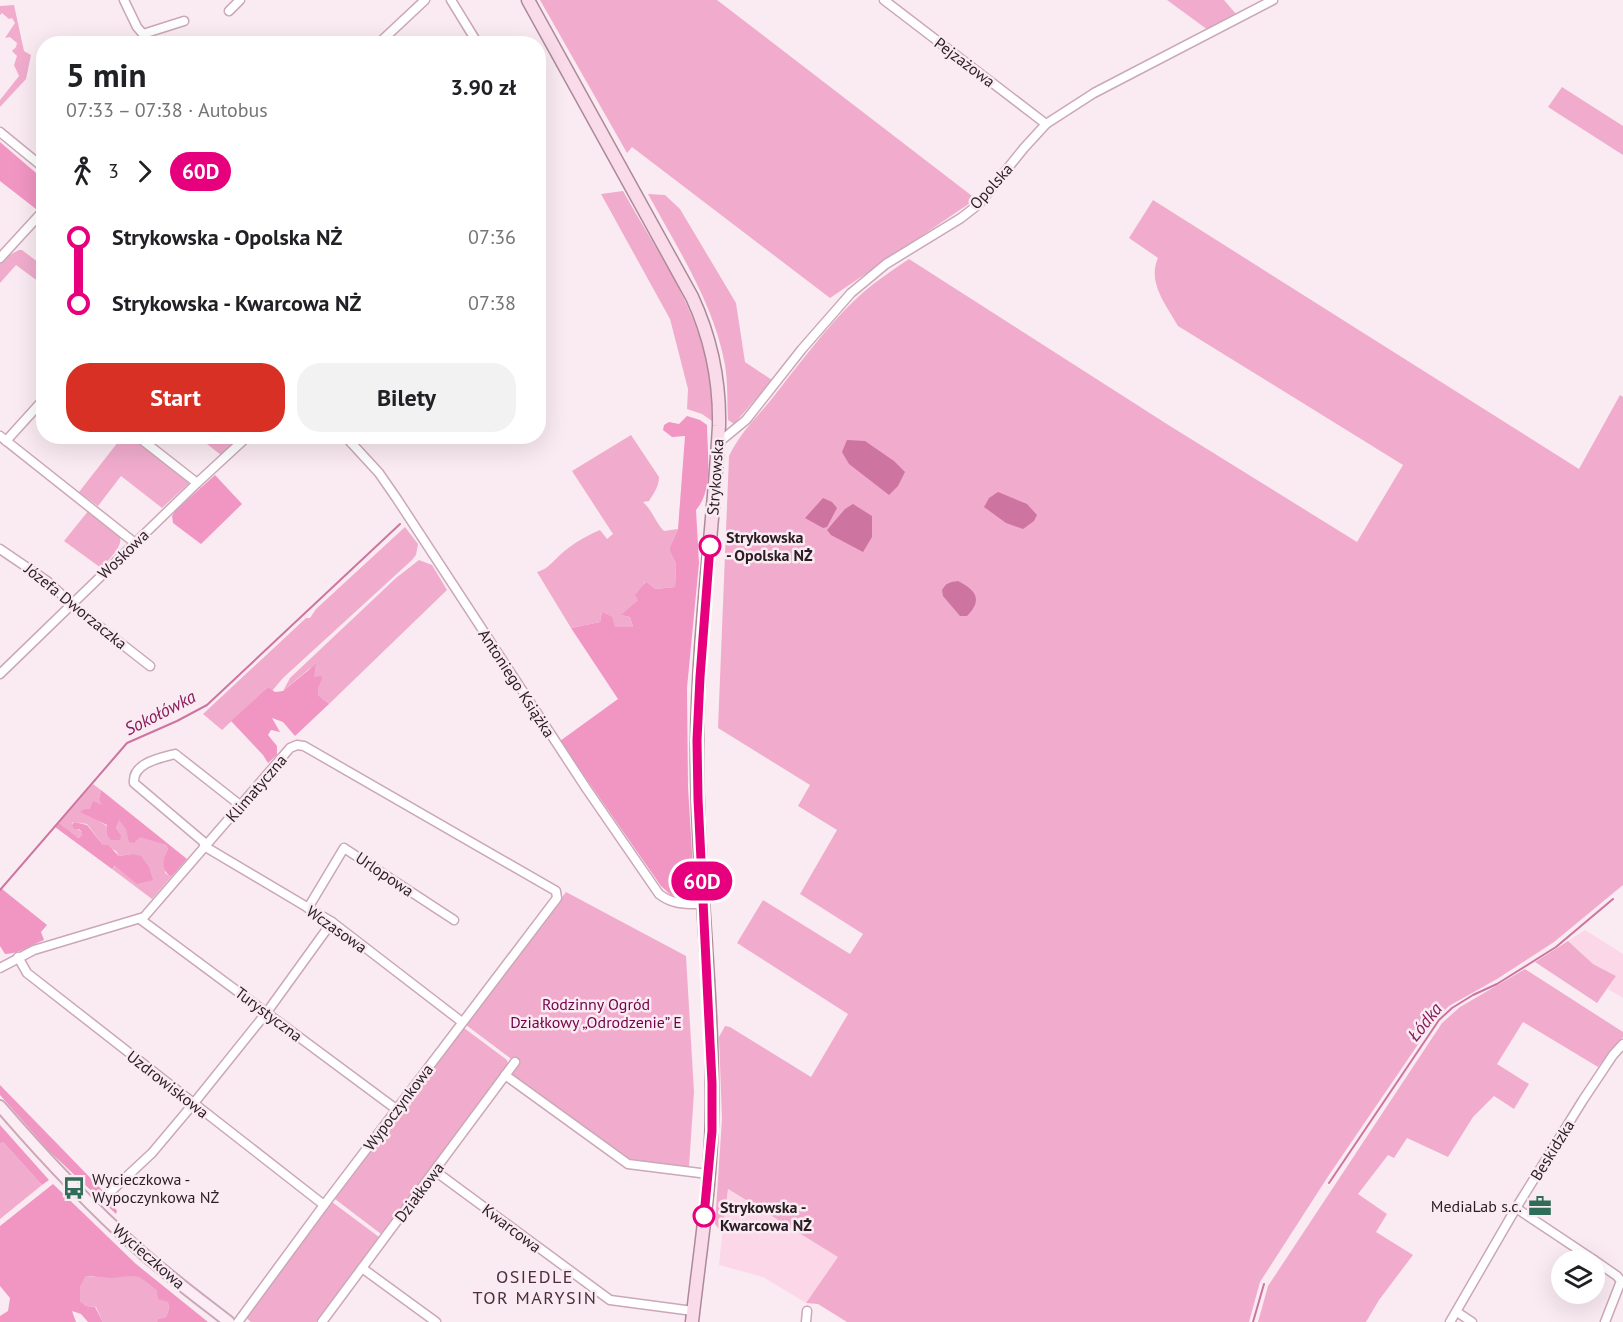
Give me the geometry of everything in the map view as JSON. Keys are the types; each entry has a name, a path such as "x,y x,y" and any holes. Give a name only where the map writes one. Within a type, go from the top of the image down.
{"main road":[{"name":"Strykowska","path":"528,0 682,277 708,336 716,370 720,408 698,709 698,799 712,1083 712,1131 692,1317"}],"street":[{"path":"124,0 137,27 143,34 184,21"},
{"path":"229,11 240,0"},
{"path":"387,36 425,0"},
{"path":"451,0 473,36"},
{"name":"Pejzażowa","path":"884,0 1046,124"},
{"name":"Opolska","path":"718,443 746,420 802,349 851,293 886,264 961,218 979,204 1046,124 1094,93 1273,0"},
{"path":"0,132 36,161"},
{"path":"0,258 36,219"},
{"path":"36,407 3,438 135,543"},
{"path":"147,444 197,483"},
{"name":"Woskowa","path":"0,674 239,444"},
{"name":"Antoniego Książka","path":"352,444 379,473 397,499 543,724 659,894 668,901 679,904 703,904"},
{"name":"Józefa Dworzaczka","path":"0,549 47,580 150,666"},
{"name":"Klimatyczna","path":"140,920 290,748 297,745 302,745 557,893"},
{"name":"Wczasowa","path":"240,805 175,754 140,767 134,775 134,783 205,845 332,922 462,1022"},
{"name":"Urlopowa","path":"308,908 344,848 454,920"},
{"name":"Wypoczynkowa","path":"238,1322 557,898 557,893"},
{"path":"0,968 40,948 140,920"},
{"name":"Turystyczna","path":"140,920 396,1109"},
{"path":"108,1194 152,1154 194,1104 267,1012 332,922"},
{"name":"Uzdrowiskowa","path":"18,957 27,973 324,1205"},
{"name":"Beskidzka","path":"1450,1322 1516,1208 1583,1100 1623,1044"},
{"name":"Działkowa","path":"322,1322 515,1062"},
{"path":"505,1075 621,1160 634,1165 708,1174"},
{"name":"Wycieczkowa","path":"0,1107 54,1168 107,1220 155,1264 229,1322"},
{"name":"Kwarcowa","path":"435,1171 610,1300 692,1317"},
{"path":"1516,1208 1579,1250"},
{"path":"362,1268 436,1322"},
{"path":"1605,1268 1620,1280 1620,1286 1605,1322"},
{"path":"806,1322 807,1311"},
{"path":"1456,1312 1472,1322"}],"shaded area":[{"path":"0,142 36,173 36,209 0,181"},
{"path":"687,416 707,425 708,470 702,502 696,510 699,563 687,688 688,787 694,884 689,894 680,898 671,895 661,886 560,741 618,699 571,628 600,622 602,612 612,617 615,627 633,627 630,617 621,615 638,600 635,595 646,582 655,589 675,587 676,564 669,549 678,529 685,436 672,437 663,430 664,425 669,422 679,424"},
{"path":"847,440 865,441 894,461 905,472 898,486 889,495 849,464 842,452"},
{"path":"215,475 242,504 201,544 173,523 172,516"},
{"path":"998,492 1027,504 1037,515 1034,521 1023,529 1006,523 984,507 989,498"},
{"path":"823,498 832,502 837,508 827,527 823,528 805,518"},
{"path":"853,504 872,516 872,537 863,552 831,535 827,530 845,509"},
{"path":"958,581 969,588 975,596 975,605 967,616 960,616 943,596 942,590 945,586 950,582"},
{"path":"316,664 314,677 321,676 322,679 318,695 329,704 295,736 283,722 272,718 280,732 271,730 268,735 277,746 277,755 268,763 231,721 268,687 275,692 283,691"},
{"path":"101,790 187,859 171,877 165,871 164,864 168,849 166,845 140,837 134,843 129,842 126,829 119,820 116,828 121,835 120,840 111,840 107,835 107,825 80,812 90,809 93,801 102,805 99,799"},
{"path":"74,822 87,825 103,845 108,845 119,856 132,854 141,856 149,867 153,880 137,884 115,866 112,869 55,827 59,823 78,838 82,832 74,829 72,825"},
{"path":"2,889 47,925 41,932 44,940 20,951 5,954 0,946 0,891"},
{"path":"1585,930 1623,954 1623,998 1608,989 1616,976 1593,964 1568,941"},
{"path":"0,1085 107,1195 117,1211 116,1214 48,1150 0,1095"},
{"path":"0,1125 49,1180 42,1185 3,1142 0,1144"},
{"path":"53,1184 136,1264 208,1322 157,1322 158,1319 166,1317 169,1309 168,1302 158,1299 157,1291 144,1280 135,1276 110,1278 86,1276 80,1286 80,1301 86,1306 95,1307 103,1322 88,1322 81,1314 72,1311 76,1322 0,1322 0,1316 8,1311 10,1298 0,1286 0,1226"},
{"path":"727,1189 839,1257 806,1303 763,1277 719,1265"}],"green space":[{"path":"540,0 717,0 976,199 830,298 632,147 627,153"},
{"path":"1167,0 1224,0 1236,14 1208,30"},
{"path":"14,5 24,51 31,55 26,79 0,107 0,100 19,76 14,65 17,56 12,51 17,43 10,37 5,38 15,23 12,18 9,19 2,13 0,15 0,6"},
{"path":"1562,87 1623,126 1623,155 1548,107"},
{"path":"623,191 675,281 693,319 708,368 712,421 702,414 687,409 688,389 670,319 601,194"},
{"path":"648,194 665,195 680,209 736,303 745,362 772,380 734,424 728,420 725,365 712,320 693,276"},
{"path":"1153,200 1579,469 1620,395 1623,397 1623,885 1554,942 1497,979 1449,1006 1434,1021 1329,1175 1260,1282 1249,1322 847,1322 818,1304 806,1303 838,1257 728,1189 722,1233 715,1224 722,1119 719,1037 725,1026 811,1077 848,1014 737,943 763,900 850,954 863,934 800,894 837,830 798,806 810,785 718,728 729,456 748,427 834,322 869,287 909,259 1357,542 1403,465 1178,326 1163,302 1156,285 1155,267 1158,258 1129,238"},
{"path":"22,250 36,261 36,280 16,265 0,283 0,260"},
{"path":"631,435 659,477 649,501 643,502 664,531 678,529 669,549 676,564 675,587 655,589 645,582 638,600 622,615 630,617 633,627 615,627 602,612 600,622 571,628 537,572 546,568 565,550 588,535 600,530 607,539 613,534 572,471"},
{"path":"117,444 143,444 189,483 162,508 121,476 98,506 79,492"},
{"path":"207,444 233,444 221,455"},
{"path":"89,510 116,530 120,536 118,548 101,568 64,541"},
{"path":"405,527 418,544 416,555 412,560 283,678 272,691 268,687 222,730 203,714 306,618 310,618 316,609"},
{"path":"419,560 432,565 447,590 329,704 318,695 313,672 316,667 309,669 283,691 290,678 396,578"},
{"path":"93,784 101,790 99,799 103,805 90,810 88,814 121,835 116,828 119,819 137,839 140,836 166,845 168,849 165,855 165,873 171,877 152,899 112,869 132,854 119,856 116,851 103,845 87,824 73,822 72,825 82,832 82,835 77,838 59,823"},
{"name":"Rodzinny Ogród Działkowy „Odrodzenie” E","path":"566,892 686,956 694,1092 689,1167 633,1160 619,1155 510,1074 518,1064 466,1025"},
{"path":"1568,941 1593,964 1616,976 1597,1003 1535,962"},
{"path":"1525,969 1623,1032 1623,1037 1598,1067 1523,1022 1497,1064 1529,1084 1514,1109 1494,1096 1473,1117 1448,1157 1407,1138 1394,1158 1388,1155 1358,1194 1387,1214 1376,1232 1413,1255 1379,1300 1366,1322 1258,1322 1268,1286 1442,1023 1460,1007"},
{"path":"464,1028 507,1060 508,1064 381,1234 335,1199"},
{"path":"3,1142 42,1185 0,1219 0,1144"},
{"path":"332,1202 379,1237 316,1322 251,1322 245,1317"},
{"path":"130,1274 145,1279 168,1302 169,1309 166,1317 158,1319 157,1322 103,1322 96,1307 86,1306 80,1301 79,1286 86,1276 109,1278"}],"waterway":[{"name":"Sokołówka","path":"0,890 127,743 207,705 400,524"},
{"name":"Łódka","path":"1329,1183 1439,1020 1452,1008 1497,984 1556,947 1613,899"},
{"name":"Łódka","path":"1253,1322 1264,1284"}],"bus line":[{"name":"60D","path":"704,1216 712,1131 712,1083 697,740 710,546"}],"place":[{"name":"Strykowska - Opolska NŻ","path":"710,546"},
{"name":"Wycieczkowa - Wypoczynkowa NŻ","path":"74,1188"},
{"name":"MediaLab s.c.","path":"1540,1206"},
{"name":"Strykowska - Kwarcowa NŻ","path":"704,1216"}],"district":[{"name":"OSIEDLE TOR MARYSIN","path":"535,1287"}]}
